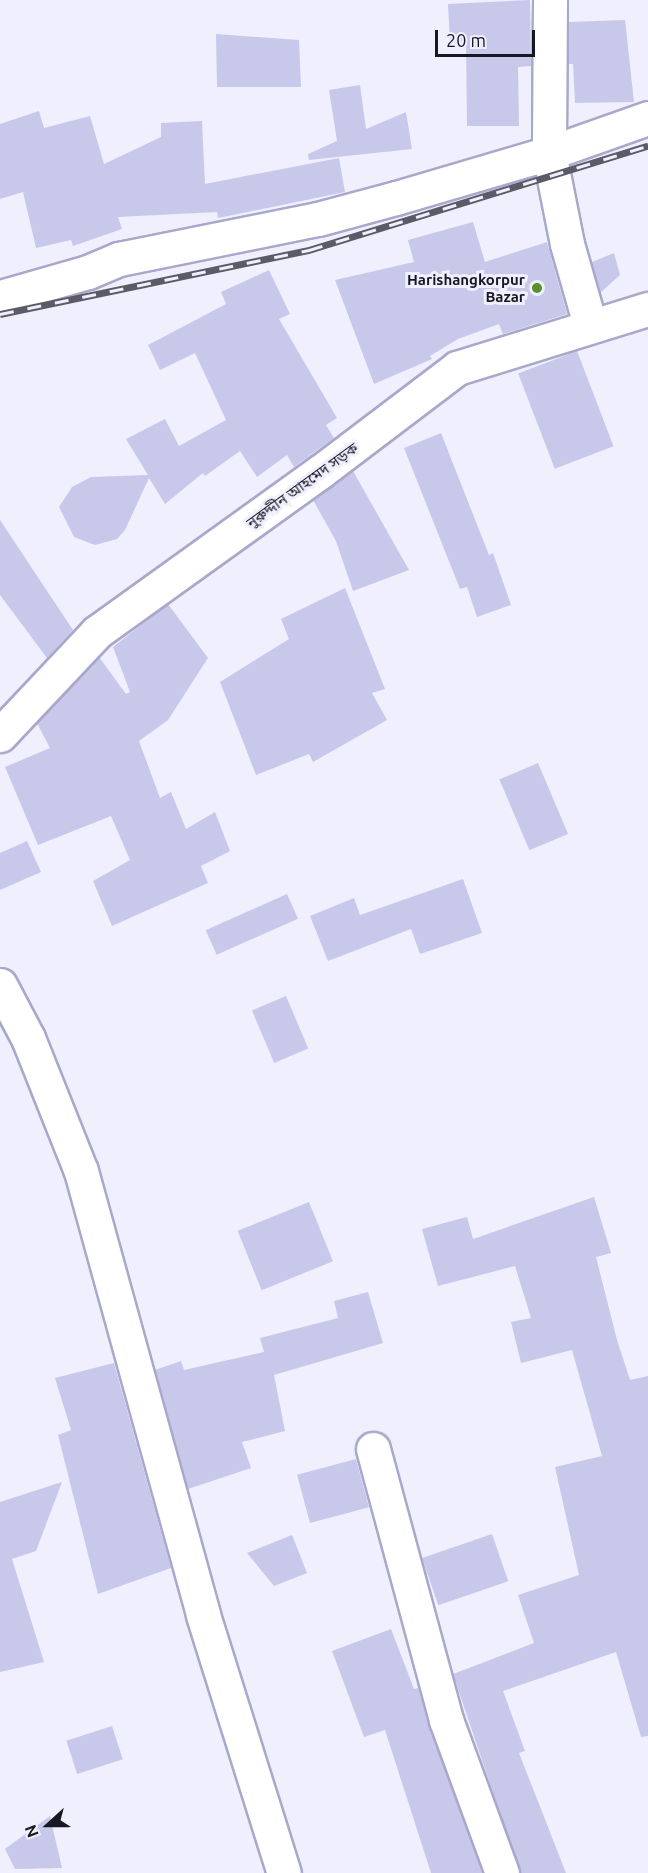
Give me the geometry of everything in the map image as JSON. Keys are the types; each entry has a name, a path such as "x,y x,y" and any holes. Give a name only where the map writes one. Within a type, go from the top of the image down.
{"street":[{"path":"550,0 549,153 567,244 590,325"},
{"path":"0,297 88,272 119,259 318,219 549,153 648,118"},
{"name":"নুরুদ্দীন আহমেদ সড়ক","path":"0,735 97,632 320,472 457,368 590,325 648,309"},
{"path":"0,985 28,1038 81,1171 203,1615 284,1873"},
{"path":"373,1449 446,1720 502,1873"}],"building":[{"path":"530,0 531,66 518,67 519,126 467,126 466,41 450,43 448,4"},
{"path":"625,20 634,102 575,103 573,64 568,64 569,22"},
{"path":"216,34 299,40 301,87 217,87"},
{"path":"360,85 366,129 406,112 412,149 309,160 308,154 337,141 329,90"},
{"path":"39,111 44,128 90,116 104,164 161,137 161,123 202,121 205,184 339,158 345,192 218,218 217,212 118,217 122,229 73,246 71,240 36,248 23,192 0,199 0,124"},
{"path":"473,222 485,262 547,242 567,314 503,334 499,324 458,339 430,356 432,359 374,384 335,280 414,262 408,240"},
{"path":"614,253 620,275 600,293 592,262"},
{"path":"269,270 290,314 279,319 337,418 326,425 334,438 294,467 287,455 257,477 240,451 205,476 203,473 165,504 149,478 125,530 117,539 95,545 74,537 59,507 72,487 91,477 148,475 126,439 165,419 179,446 226,420 195,353 160,370 148,345 226,304 221,292"},
{"path":"577,351 614,446 555,469 518,374"},
{"path":"441,433 489,555 493,553 511,605 477,617 467,587 460,589 404,448"},
{"path":"353,471 409,570 353,591 336,541 313,500"},
{"path":"0,520 73,630 47,658 0,595"},
{"path":"345,588 385,689 372,693 387,720 313,762 309,754 256,775 220,682 289,639 281,619"},
{"path":"168,604 208,658 168,720 139,741 160,798 171,792 186,829 215,812 230,851 201,866 208,883 112,926 93,881 130,860 111,816 38,845 5,767 50,748 37,723 99,657 126,694 130,692 113,647"},
{"path":"538,763 568,834 529,850 499,779"},
{"path":"27,841 41,872 0,890 0,853"},
{"path":"463,879 482,933 420,954 411,929 328,961 310,916 354,898 360,915"},
{"path":"287,894 298,919 217,955 206,930"},
{"path":"286,996 308,1048 274,1063 252,1010"},
{"path":"594,1197 611,1253 596,1257 617,1340 630,1380 648,1376 648,1736 641,1737 616,1652 503,1691 525,1751 519,1753 566,1873 520,1873 453,1674 534,1643 518,1595 579,1575 555,1467 602,1456 572,1350 521,1363 511,1322 531,1318 515,1266 438,1286 422,1229 467,1217 473,1239"},
{"path":"309,1202 333,1261 262,1290 238,1231"},
{"path":"368,1292 383,1343 274,1375 285,1431 242,1442 251,1468 188,1489 155,1370 181,1361 184,1370 264,1352 260,1338 338,1318 334,1301"},
{"path":"114,1363 171,1568 98,1594 58,1435 71,1430 55,1378"},
{"path":"356,1459 369,1507 310,1523 297,1475"},
{"path":"62,1482 36,1551 12,1559 44,1662 0,1672 0,1502"},
{"path":"492,1534 508,1581 438,1605 422,1558"},
{"path":"292,1535 307,1573 274,1586 247,1553"},
{"path":"391,1629 414,1689 418,1688 482,1873 431,1873 385,1730 364,1737 332,1651"},
{"path":"112,1726 123,1759 77,1774 66,1741"},
{"path":"50,1816 62,1868 15,1869 5,1849"}],"railway":[{"path":"0,314 309,250 648,146"}],"place":[{"name":"Harishangkorpur Bazar","path":"537,288"}]}
